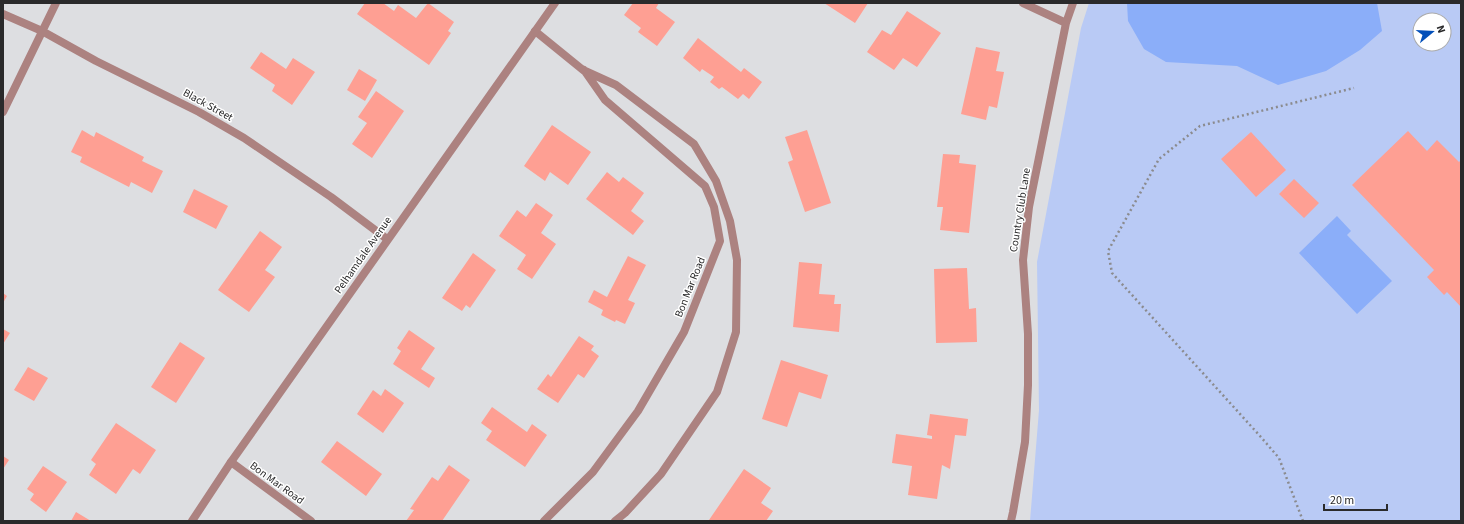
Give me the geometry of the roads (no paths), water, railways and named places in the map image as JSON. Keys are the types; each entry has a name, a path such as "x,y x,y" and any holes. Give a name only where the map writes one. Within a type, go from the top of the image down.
{"street":[{"path":"3,112 56,3"},
{"name":"Pelhamdale Avenue","path":"192,521 231,462 387,239 555,3"},
{"path":"1024,3 1066,23"},
{"name":"Country Club Lane","path":"1011,521 1024,442 1028,385 1028,334 1024,254 1029,207 1066,23 1073,3"},
{"name":"Black Street","path":"3,14 42,31 96,61 199,112 244,138 331,197 387,239"},
{"name":"Bon Mar Road","path":"535,31 583,70 616,85 694,144 716,180 730,221 737,260 736,332 717,392 661,474 625,513 615,521"},
{"name":"Bon Mar Road","path":"544,521 593,472 638,411 684,332 720,241 714,207 705,186 605,100 583,70"},
{"name":"Bon Mar Road","path":"231,462 311,521"}],"water":[{"path":"1127,3 1377,3 1382,31 1360,50 1326,71 1278,85 1237,66 1166,62 1144,49 1128,21"},
{"path":"1337,216 1351,231 1347,235 1392,281 1357,314 1299,253"}]}
